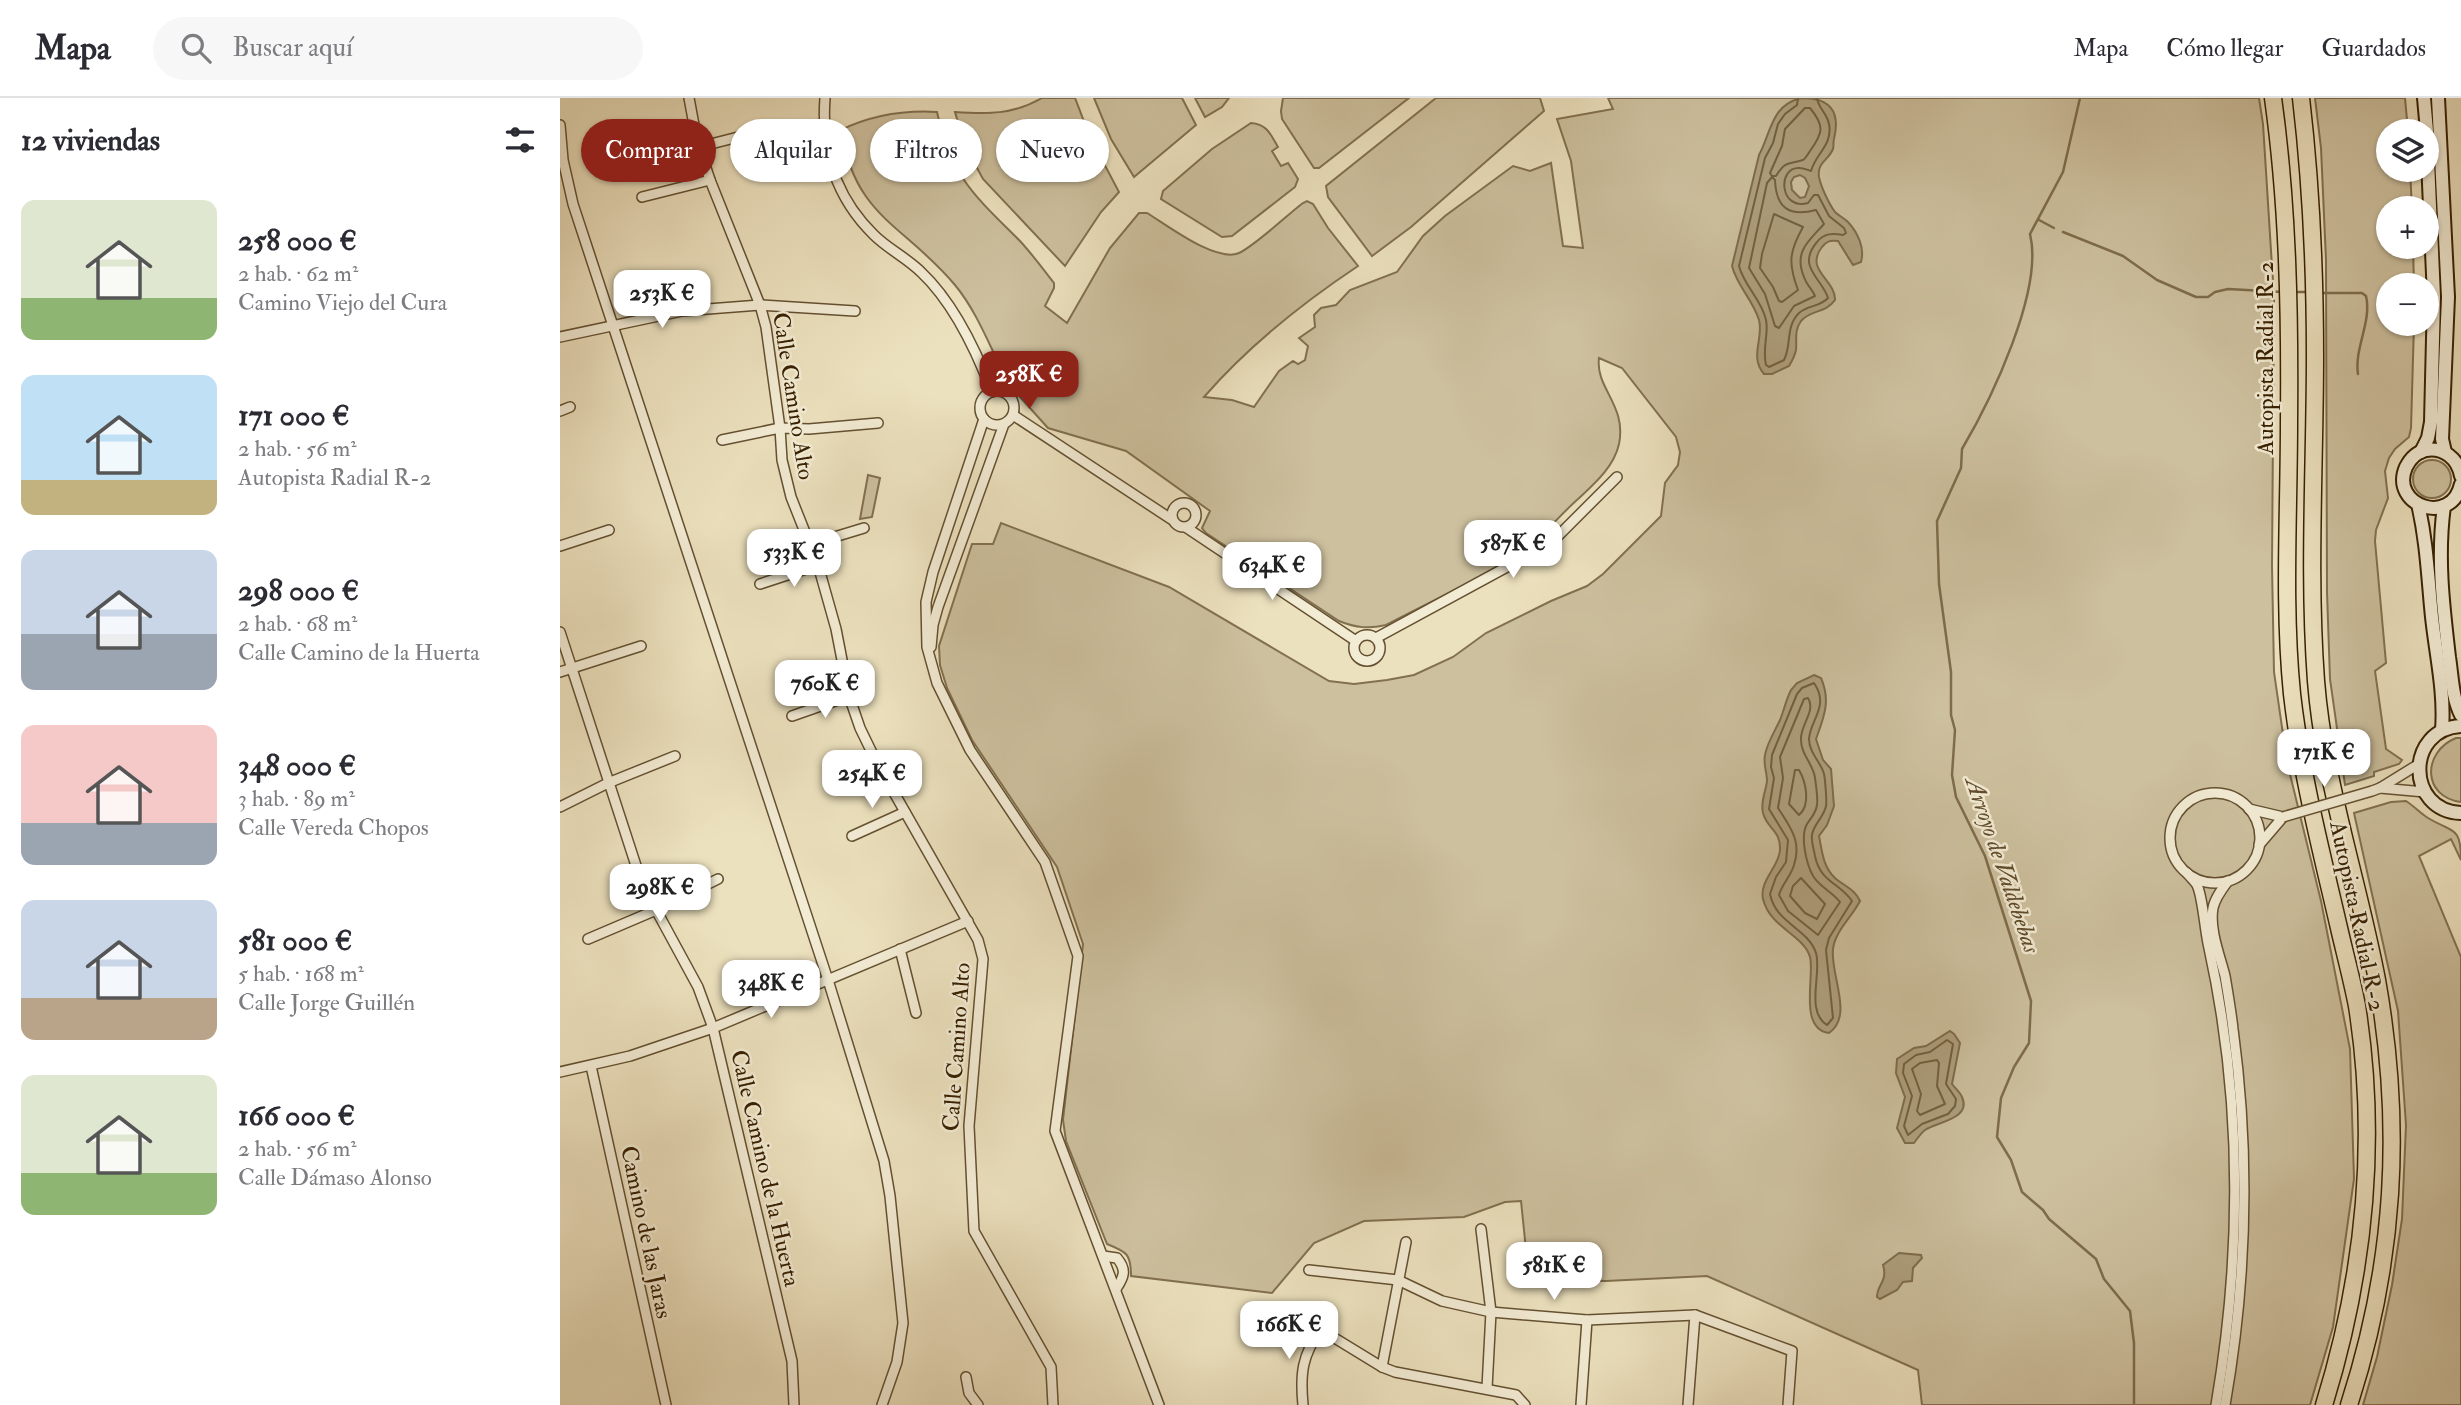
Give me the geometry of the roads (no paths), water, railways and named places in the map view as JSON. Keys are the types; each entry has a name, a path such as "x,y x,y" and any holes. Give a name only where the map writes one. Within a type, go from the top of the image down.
{"highway":[{"name":"Autopista Radial R-2","path":"2273,98 2280,147 2286,235 2289,362 2288,617 2292,695 2307,793 2356,1003 2366,1102 2367,1161 2358,1256 2339,1356 2324,1405"},
{"name":"Autopista Radial R-2","path":"2301,98 2310,192 2314,281 2312,571 2316,686 2328,761 2376,977 2387,1046 2392,1128 2392,1196 2385,1256 2362,1364 2349,1405"}],"street":[{"name":"Calle Camino Alto","path":"690,98 694,119"},
{"path":"825,98 824,132 827,154 836,182 874,235 922,272 949,306 971,345 992,392"},
{"path":"2424,98 2426,119"},
{"path":"2438,98 2448,297 2442,439 2457,463 2461,476"},
{"path":"560,125 562,160 573,204 828,981 884,1161 903,1323 897,1362 883,1405"},
{"path":"642,197 701,182"},
{"name":"Calle Camino Alto","path":"710,182 760,305 766,327 782,460 808,545 818,565 836,629 849,696 860,728 978,940 983,959 969,1126 974,1231 1051,1367 1053,1405"},
{"path":"2429,182 2434,297 2431,422 2421,452 2408,463 2403,479 2407,494 2418,505 2426,537 2432,617 2443,698 2442,730"},
{"path":"560,337 682,311 760,305 855,311"},
{"path":"932,666 933,625 938,607 1004,424 1013,415 1013,402 1010,397 1005,393 992,392 986,396 980,407 984,419 990,424 1004,424"},
{"path":"1013,415 1171,519 1177,526 1191,525 1205,539 1356,641"},
{"path":"984,419 933,572 926,602 927,647 947,707 970,750 1045,862 1078,956 1055,1131 1159,1405"},
{"path":"722,440 780,428 809,429 878,423"},
{"path":"2421,452 2437,450 2452,456"},
{"path":"1376,638 1380,651 1371,660 1358,657 1354,649 1356,641 1365,635 1376,638 1550,543 1617,477"},
{"path":"2418,505 2435,508 2444,506 2452,501 2460,489"},
{"path":"1150,505 1164,507 1186,503 1193,507 1197,514 1191,525"},
{"path":"1171,519 1172,511 1178,504"},
{"path":"2444,506 2440,537 2444,615 2454,696 2461,715"},
{"path":"808,545 864,528"},
{"path":"560,546 609,530"},
{"path":"760,584 818,565"},
{"name":"Calle Camino de la Huerta","path":"560,632 642,884 698,987 713,1028 792,1361 794,1405"},
{"path":"560,672 641,646"},
{"path":"792,716 849,696"},
{"path":"2459,815 2443,809 2425,792 2419,764 2428,743 2442,730 2461,726"},
{"path":"560,807 608,783 675,756"},
{"path":"2249,809 2283,817 2376,790 2419,764"},
{"path":"2376,790 2425,792"},
{"path":"2216,1405 2234,1253 2231,1084 2198,886 2177,862 2171,848 2170,833 2174,819 2183,806 2209,793 2224,794 2249,809 2256,820 2259,845"},
{"path":"852,836 905,812"},
{"path":"2225,1405 2238,1317 2244,1253 2245,1198 2240,1083 2226,981 2213,922 2213,908 2220,891 2228,881 2249,867 2259,845 2283,817"},
{"path":"2187,873 2199,880 2214,883 2228,881"},
{"path":"588,939 656,910 718,879"},
{"path":"560,1072 591,1066 713,1028 968,921"},
{"path":"900,949 916,1013"},
{"name":"Camino de las Jaras","path":"591,1066 666,1405"},
{"path":"1481,1229 1491,1312 1486,1388"},
{"path":"1382,1367 1406,1242"},
{"path":"1103,1256 1118,1258 1124,1266 1124,1277 1116,1289"},
{"path":"1309,1270 1398,1280 1442,1301 1491,1312 1587,1320 1695,1315 1792,1351 1788,1405"},
{"path":"1688,1405 1695,1315"},
{"path":"1581,1405 1587,1320"},
{"path":"1263,1322 1310,1324 1395,1372 1516,1395 1525,1405"},
{"path":"1303,1405 1301,1378 1305,1356 1321,1329"},
{"path":"966,1377 969,1393 978,1405"}],"water":[{"path":"1801,98 1819,100 1826,103 1834,113 1836,129 1833,148 1821,165 1819,177 1833,209 1848,222 1858,236 1862,257 1861,262 1853,265 1838,241 1825,243 1817,255 1818,269 1831,287 1835,300 1801,321 1797,332 1796,352 1789,366 1772,374 1764,374 1757,354 1759,320 1732,266 1759,155 1773,121 1783,107","holes":["1800,175 1809,186 1805,197 1800,198 1792,190 1791,182 1794,177"]},
{"path":"1814,675 1821,678 1826,694 1824,716 1816,739 1823,760 1831,769 1834,806 1827,825 1819,836 1822,853 1831,874 1860,901 1834,942 1833,959 1840,1016 1829,1033 1819,1029 1811,1012 1811,965 1807,949 1772,917 1763,899 1766,880 1780,850 1778,838 1762,809 1767,781 1764,762 1766,751 1791,690 1797,683"},
{"path":"1950,1031 1960,1043 1952,1084 1962,1097 1962,1110 1952,1119 1925,1130 1914,1143 1905,1143 1897,1128 1905,1097 1896,1073 1897,1059"},
{"path":"1899,1253 1921,1255 1922,1258 1913,1268 1912,1281 1903,1282 1897,1290 1880,1299 1877,1297 1884,1275 1883,1265"}],"waterway":[{"name":"Arroyo de Valdebebas","path":"2080,98 2063,172 2030,234 2032,257 2029,284 2012,344 1987,403 1962,449 1961,468 1937,521 1939,584 1951,672 1951,715 1955,730 1952,775 1956,797 1985,856 2031,1001 2029,1043 2014,1067 2001,1098 1997,1137 2011,1160 2022,1192 2096,1259 2104,1279 2130,1311 2134,1343 2134,1405"},
{"path":"2039,220 2054,228"},
{"path":"2063,232 2123,256 2157,280 2196,297 2208,297 2228,289 2283,292"},
{"path":"2293,292 2307,292"},
{"path":"2321,293 2362,293 2366,296 2367,316 2358,354 2358,374"}]}
